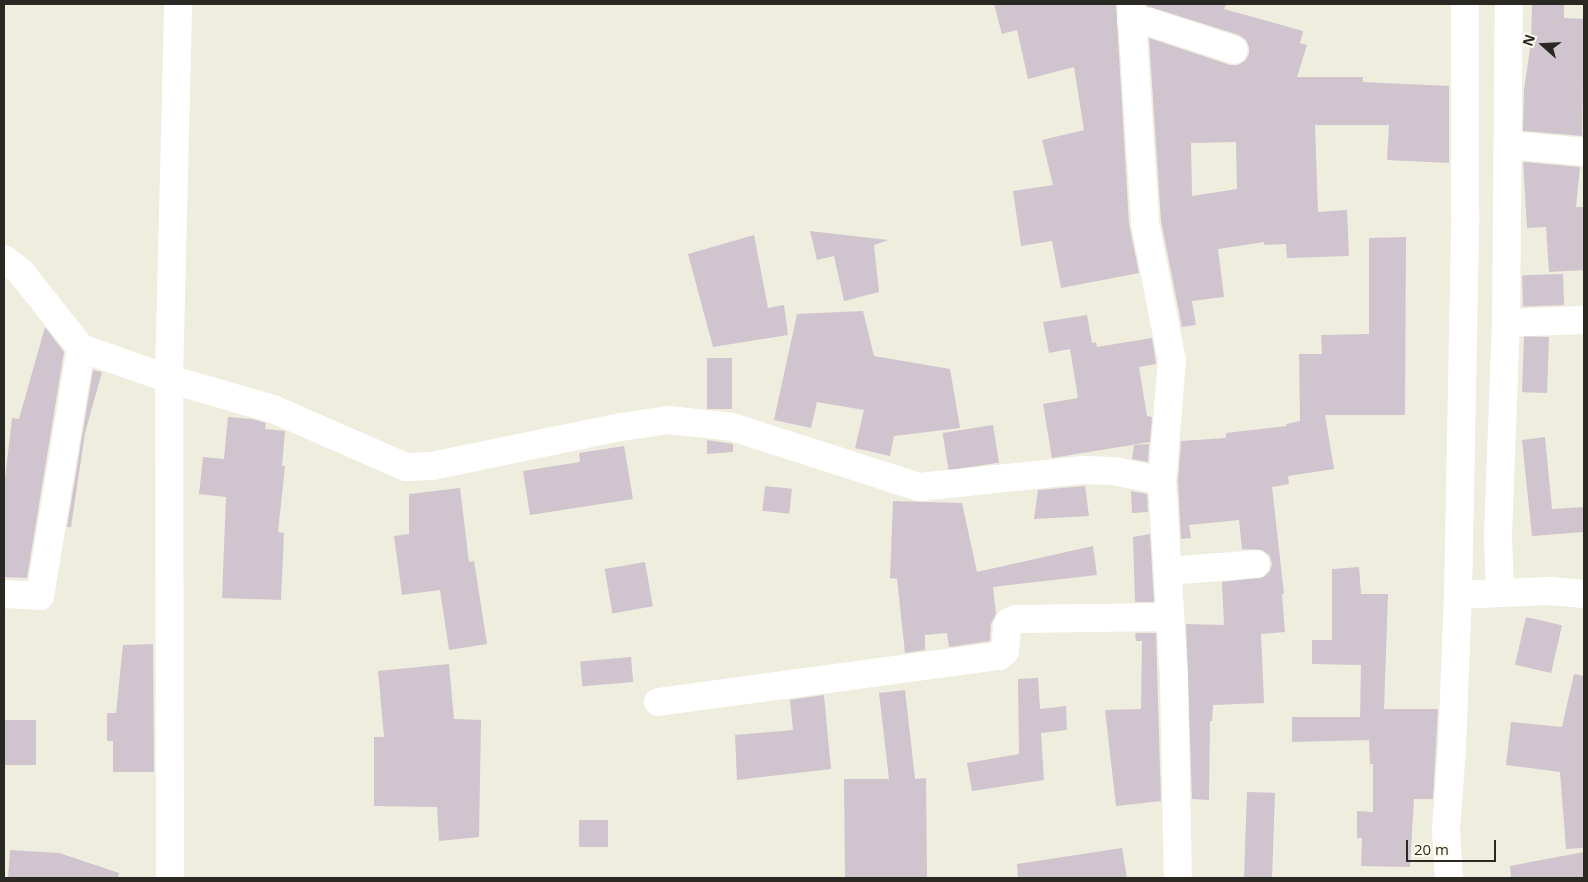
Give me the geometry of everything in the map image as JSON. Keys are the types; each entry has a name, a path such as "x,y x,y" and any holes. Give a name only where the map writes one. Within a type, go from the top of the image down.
{"street":[{"path":"170,878 169,379 178,4"},
{"path":"1449,878 1446,830 1452,749 1458,594 1466,214 1465,4"},
{"path":"1500,591 1498,537 1506,323 1509,4"},
{"path":"1131,12 1149,22 1234,50"},
{"path":"1131,12 1145,223 1172,360 1162,481 1174,678 1178,878"},
{"path":"1509,145 1584,152"},
{"path":"4,259 20,271 81,348 169,379 273,409 406,467 432,466 621,427 669,420 732,427 919,487 1084,470 1114,471 1162,481"},
{"path":"1506,323 1584,320"},
{"path":"4,594 40,596 81,348"},
{"path":"1168,571 1256,564"},
{"path":"1458,594 1550,590 1584,594"},
{"path":"658,702 999,656 1005,651 1007,626 1009,622 1016,619 1170,617"}],"building":[{"path":"994,4 1116,4 1129,224 1139,273 1061,288 1052,241 1021,246 1013,191 1053,185 1042,140 1084,130 1074,67 1028,79 1017,30 1002,34"},
{"path":"1147,4 1226,4 1224,9 1303,31 1300,43 1307,45 1297,77 1363,77 1363,82 1449,86 1449,163 1387,160 1389,125 1315,125 1318,212 1347,210 1349,256 1287,258 1286,244 1264,245 1264,242 1218,249 1224,297 1192,301 1196,325 1182,327 1161,221 1149,38 1230,65 1238,65 1245,61 1249,54 1249,47 1246,40 1239,35 1147,6","holes":["1236,142 1237,189 1192,196 1191,143"]},
{"path":"1532,4 1564,4 1564,18 1584,19 1582,136 1523,131 1524,90 1531,42"},
{"path":"1523,162 1580,167 1576,207 1584,207 1584,270 1549,272 1546,227 1527,228"},
{"path":"810,231 888,240 874,245 879,292 844,301 834,256 817,260"},
{"path":"754,235 768,308 784,305 788,335 713,347 688,254"},
{"path":"1406,237 1405,415 1325,415 1334,469 1288,476 1289,484 1272,487 1284,594 1282,594 1285,632 1261,634 1264,703 1213,705 1212,721 1210,721 1209,800 1192,799 1186,624 1224,625 1222,582 1264,577 1270,571 1272,563 1269,555 1262,550 1242,549 1239,520 1189,525 1191,538 1181,539 1178,481 1181,441 1226,438 1226,433 1287,426 1286,424 1300,421 1299,354 1322,354 1321,335 1369,334 1369,238"},
{"path":"1563,274 1564,305 1523,306 1522,275"},
{"path":"863,311 874,356 950,369 960,428 894,436 890,456 855,448 864,410 817,402 811,428 774,420 797,314"},
{"path":"1087,315 1092,343 1096,342 1097,347 1152,338 1156,364 1139,367 1147,416 1152,417 1150,442 1052,458 1043,404 1078,398 1070,349 1049,353 1043,322"},
{"path":"45,327 64,352 27,578 4,577 4,487 12,418 19,419"},
{"path":"1524,336 1549,337 1547,393 1522,392"},
{"path":"707,358 732,358 732,409 707,409"},
{"path":"93,370 102,372 85,433 71,527 67,527"},
{"path":"228,417 252,419 266,423 265,429 285,431 282,466 285,466 278,532 284,533 281,600 222,598 226,497 199,494 203,457 224,459"},
{"path":"993,425 999,463 949,471 943,433"},
{"path":"1545,437 1552,509 1584,507 1584,532 1532,536 1522,440"},
{"path":"707,440 733,444 733,452 707,454"},
{"path":"1149,444 1148,462 1132,459 1134,445"},
{"path":"624,446 633,499 530,515 523,471 580,462 579,453"},
{"path":"765,486 792,489 789,514 762,511"},
{"path":"1085,486 1089,516 1034,519 1038,490"},
{"path":"460,488 469,562 474,561 487,644 449,650 440,590 402,595 394,536 409,534 409,494"},
{"path":"1131,491 1147,494 1148,512 1132,513"},
{"path":"893,501 962,503 977,572 1093,546 1097,575 993,587 996,614 991,624 990,641 949,647 947,633 925,635 925,650 905,653 897,579 890,578"},
{"path":"1150,534 1154,602 1135,602 1133,537"},
{"path":"645,562 653,606 612,613 605,569"},
{"path":"1359,567 1361,594 1388,594 1384,709 1438,709 1433,799 1414,799 1410,867 1361,866 1362,838 1357,838 1357,811 1373,812 1373,764 1370,764 1369,740 1292,742 1292,717 1360,717 1361,665 1312,664 1312,640 1332,640 1332,569"},
{"path":"1526,617 1562,625 1551,673 1515,665"},
{"path":"1135,633 1156,633 1161,801 1116,806 1105,710 1141,709 1142,641 1136,641"},
{"path":"153,644 154,772 113,772 113,741 107,741 107,713 116,713 123,645"},
{"path":"631,657 633,682 582,686 580,661"},
{"path":"449,664 454,719 481,720 479,837 439,841 437,807 374,806 374,737 384,737 378,671"},
{"path":"1574,674 1584,676 1584,848 1566,849 1560,772 1506,765 1511,722 1562,727"},
{"path":"1038,678 1040,709 1066,706 1067,730 1041,733 1044,780 972,791 967,763 1019,754 1018,679"},
{"path":"905,690 915,779 926,778 927,878 845,878 844,779 889,779 879,693"},
{"path":"824,695 831,769 737,780 735,735 793,730 790,700"},
{"path":"4,720 36,720 36,765 4,765"},
{"path":"1247,792 1275,793 1272,878 1244,878"},
{"path":"579,820 608,820 608,847 579,847"},
{"path":"1122,848 1127,878 1018,878 1017,864"},
{"path":"10,850 59,853 119,873 118,878 8,878"},
{"path":"1584,852 1584,878 1511,878 1510,866"}]}
